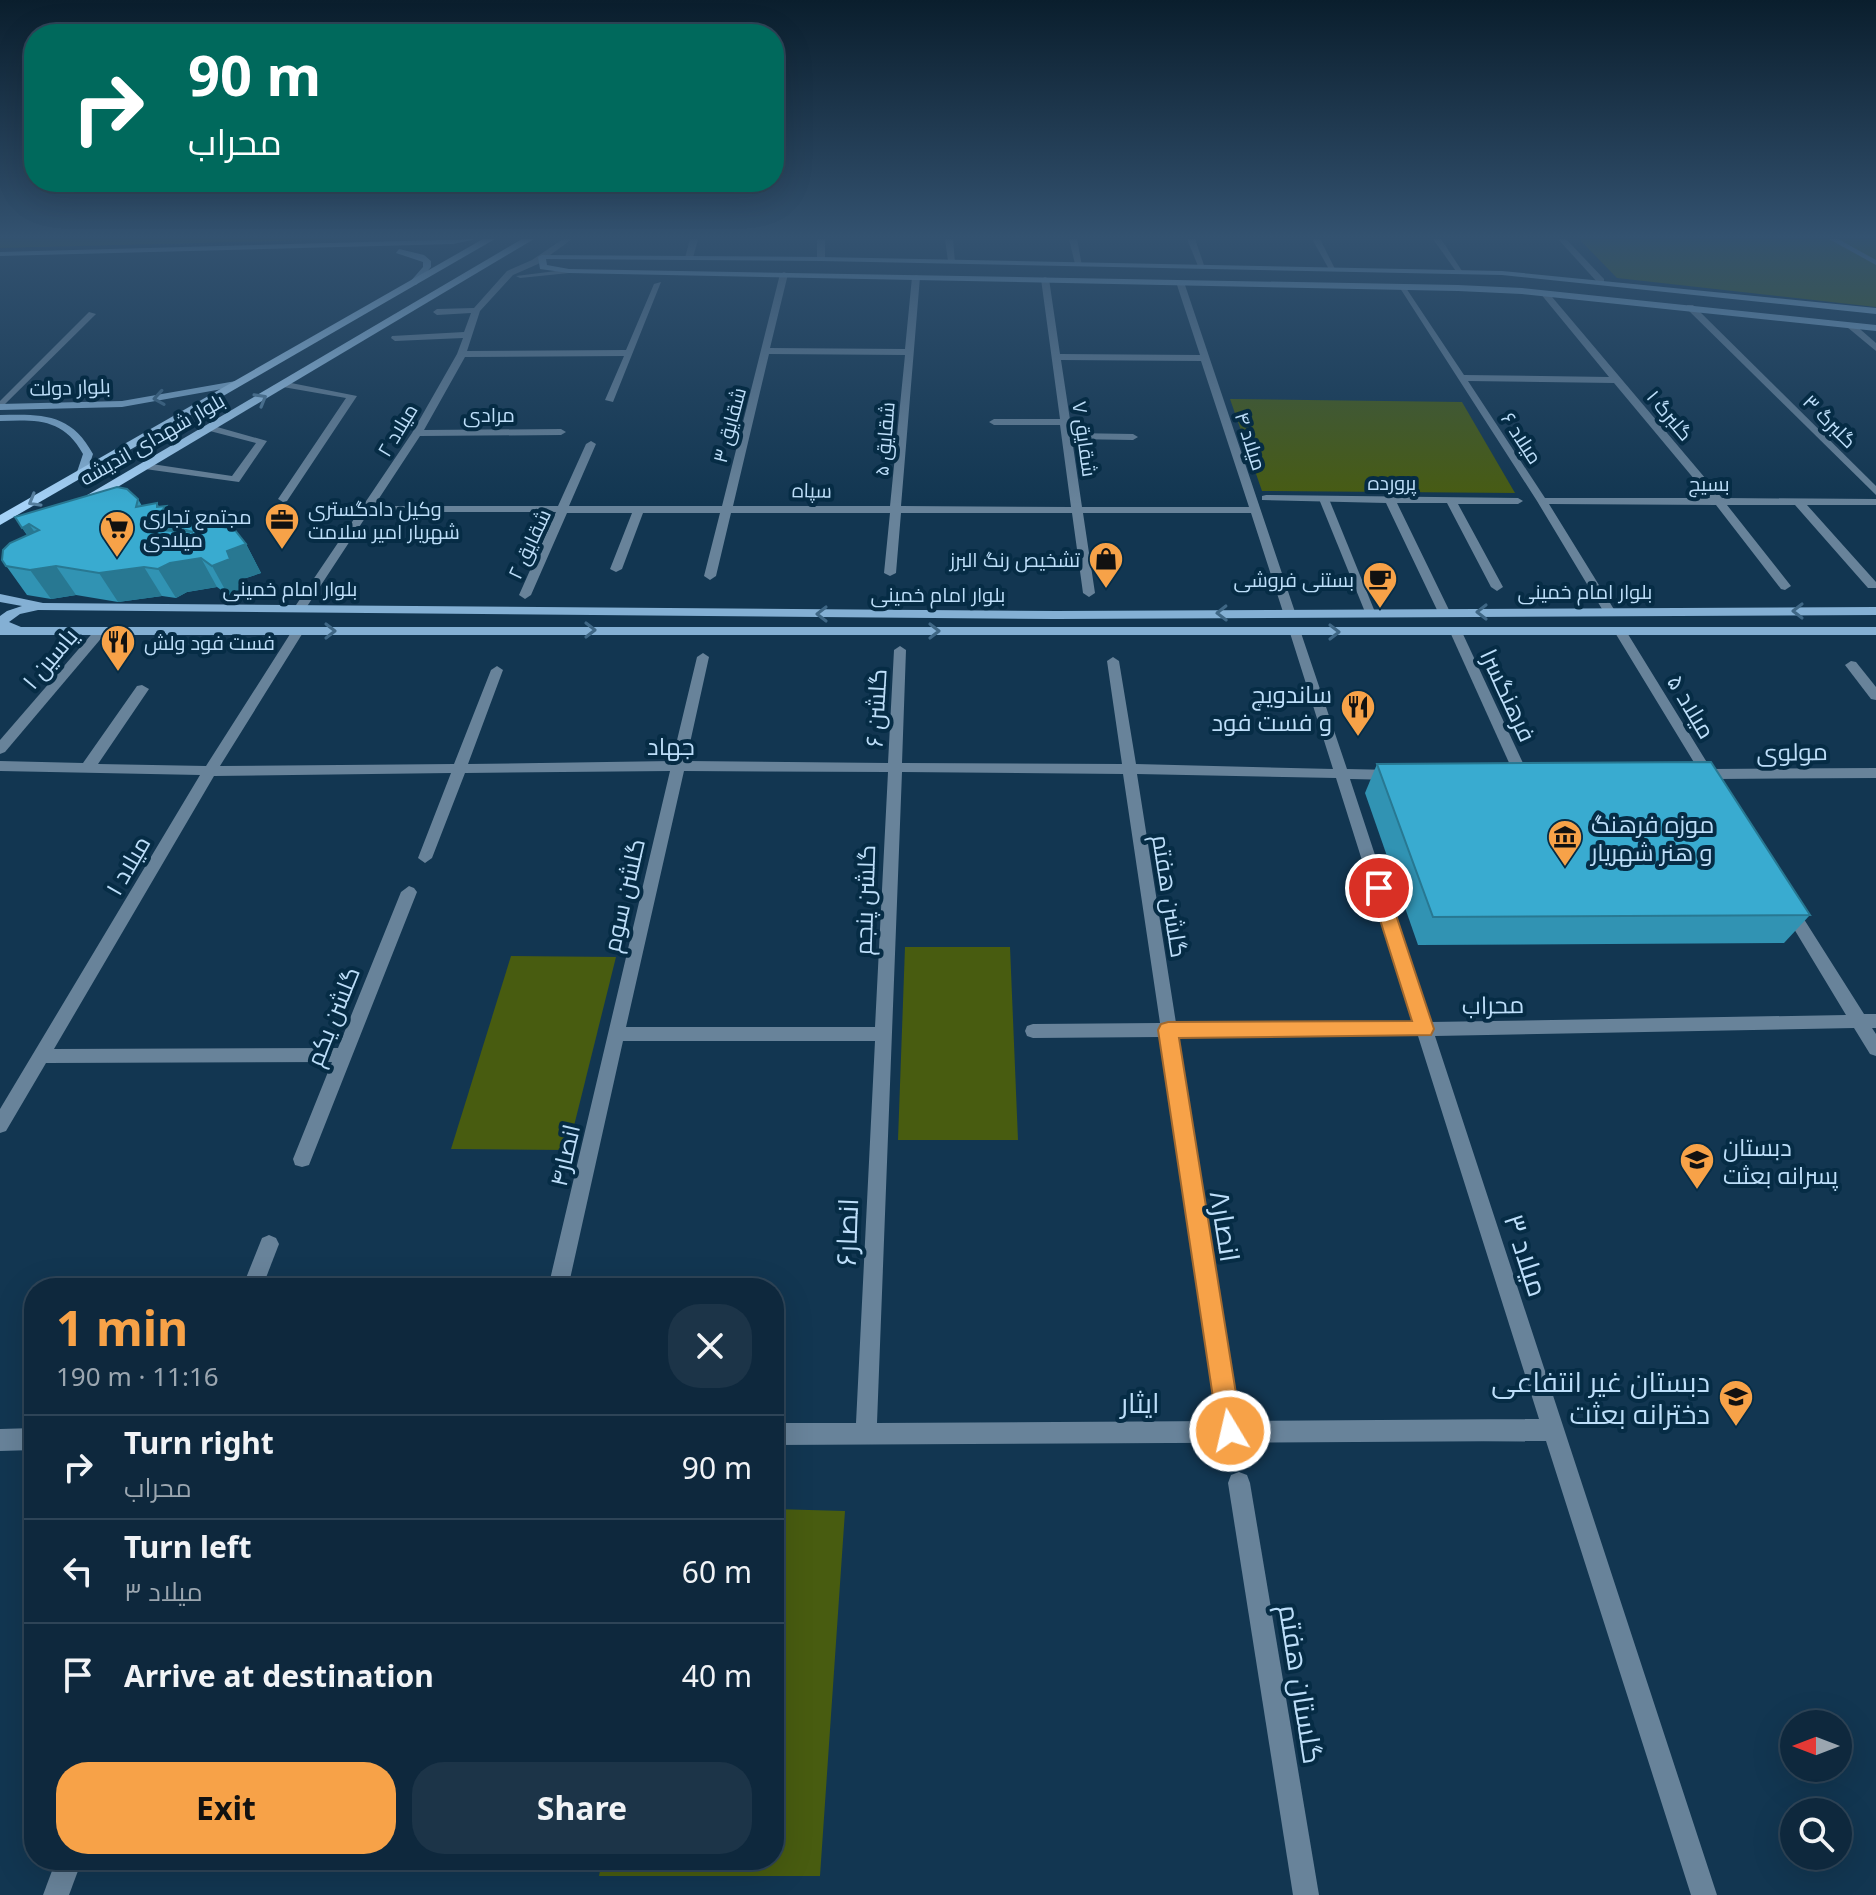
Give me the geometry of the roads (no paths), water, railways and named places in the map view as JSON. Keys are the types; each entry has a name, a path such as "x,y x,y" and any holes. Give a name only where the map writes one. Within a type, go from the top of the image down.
{"main road":[{"name":"بلوار شهدای اندیشه","path":"0,521 335,327"},
{"name":"بلوار شهدای اندیشه","path":"65,513 382,327"}],"street":[{"path":"0,406 79,327"},
{"name":"میلاد ۲","path":"300,608 417,433 462,354 469,327"},
{"path":"610,400 640,327"},
{"name":"شقایق ۳","path":"710,576 772,327"},
{"name":"شقایق ۵","path":"890,573 911,327"},
{"name":"شقایق ۷","path":"1052,327 1089,593"},
{"name":"میلاد ۴","path":"1195,327 1289,612"},
{"name":"میلاد ۶","path":"1428,327 1542,501 1609,611"},
{"name":"گلبرگ ۱","path":"1573,327 1785,586"},
{"name":"گلبرگ ۳","path":"1711,327 1876,492"},
{"path":"1853,327 1876,348"},
{"path":"395,338 466,335"},
{"path":"767,351 909,352"},
{"path":"462,354 629,353"},
{"path":"1056,357 1205,358"},
{"name":"گلبرگ ۱","path":"1461,378 1617,380"},
{"name":"بلوار دولت","path":"0,406 122,404 236,384"},
{"path":"283,499 352,396 286,385"},
{"name":"بلوار دولت","path":"0,418 51,418 61,422 83,442 88,454 82,472"},
{"path":"994,422 1065,422"},
{"path":"145,466 235,480 262,441 210,428"},
{"name":"مرادی","path":"417,433 561,432"},
{"path":"1067,436 1133,437"},
{"name":"شقایق ۲","path":"525,595 566,508 591,444"},
{"name":"پرورده","path":"1266,498 1518,501"},
{"path":"1390,499 1444,612"},
{"path":"1451,500 1497,587"},
{"name":"بسیج","path":"1542,501 1876,502"},
{"path":"1798,502 1872,585"},
{"name":"سپاه","path":"369,509 726,507 1255,510"},
{"path":"616,569 639,508"},
{"name":"بلوار امام خمینی","path":"0,598 43,607 1056,615 1876,611"},
{"path":"22,631 5,626 2,623 4,618 17,611 43,607"},
{"path":"1609,611 1620,631"},
{"path":"1289,612 1296,633"},
{"name":"بلوار امام خمینی","path":"0,631 1876,631"},
{"name":"میلاد ۱","path":"0,1125 210,771 298,631"},
{"name":"میلاد ۵","path":"1620,631 1723,800"},
{"name":"یاسین ۱","path":"0,749 100,632"},
{"name":"فرهنگسرا","path":"1456,632 1522,776"},
{"name":"میلاد ۳","path":"1296,633 1704,1895"},
{"name":"گلشن ۶","path":"893,767 900,650"},
{"name":"گلشن سوم","path":"616,1034 703,657"},
{"name":"گلشن هفتم","path":"1113,661 1168,1030"},
{"path":"1851,665 1876,696"},
{"path":"425,858 497,670"},
{"path":"88,767 142,689"},
{"name":"جهاد","path":"0,766 88,767 106,771 893,767 1342,775"},
{"name":"گلشن پنجم","path":"883,1034 893,767"},
{"name":"مولوی","path":"1707,774 1876,773"},
{"path":"1677,774 1707,774"},
{"path":"1342,775 1402,775"},
{"path":"1779,891 1867,1021 1876,1049"},
{"name":"گلشن یکم","path":"302,1159 409,892"},
{"name":"محراب","path":"1033,1031 1424,1029 1867,1021"},
{"name":"انصار۸","path":"1168,1030 1230,1431"},
{"path":"616,1034 883,1034"},
{"name":"انصار۴","path":"560,1278 616,1034"},
{"name":"انصار۶","path":"866,1434 883,1034"},
{"path":"42,1056 345,1055"},
{"path":"256,1278 269,1244"},
{"name":"ایثار","path":"784,1434 1554,1430"},
{"path":"0,1440 24,1439"},
{"name":"گلستان هفتم","path":"1239,1483 1306,1895"},
{"path":"56,1895 65,1870"}],"lane":[{"path":"1324,499 1370,612"}],"place":[{"name":"وکیل دادگستری شهریار امیر سلامت","path":"282,551"},
{"name":"مجتمع تجاری میلادی","path":"117,559"},
{"name":"تشخیص رنگ البرز","path":"1106,590"},
{"name":"بستنی فروشی","path":"1380,610"},
{"name":"فست فود ولش","path":"118,673"},
{"name":"ساندویچ و فست فود","path":"1358,738"},
{"name":"موزه فرهنگ و هنر شهریار","path":"1565,868"},
{"name":"دبستان پسرانه بعثت","path":"1697,1191"},
{"name":"دبستان غیر انتفاعی دخترانه بعثت","path":"1736,1428"}]}
